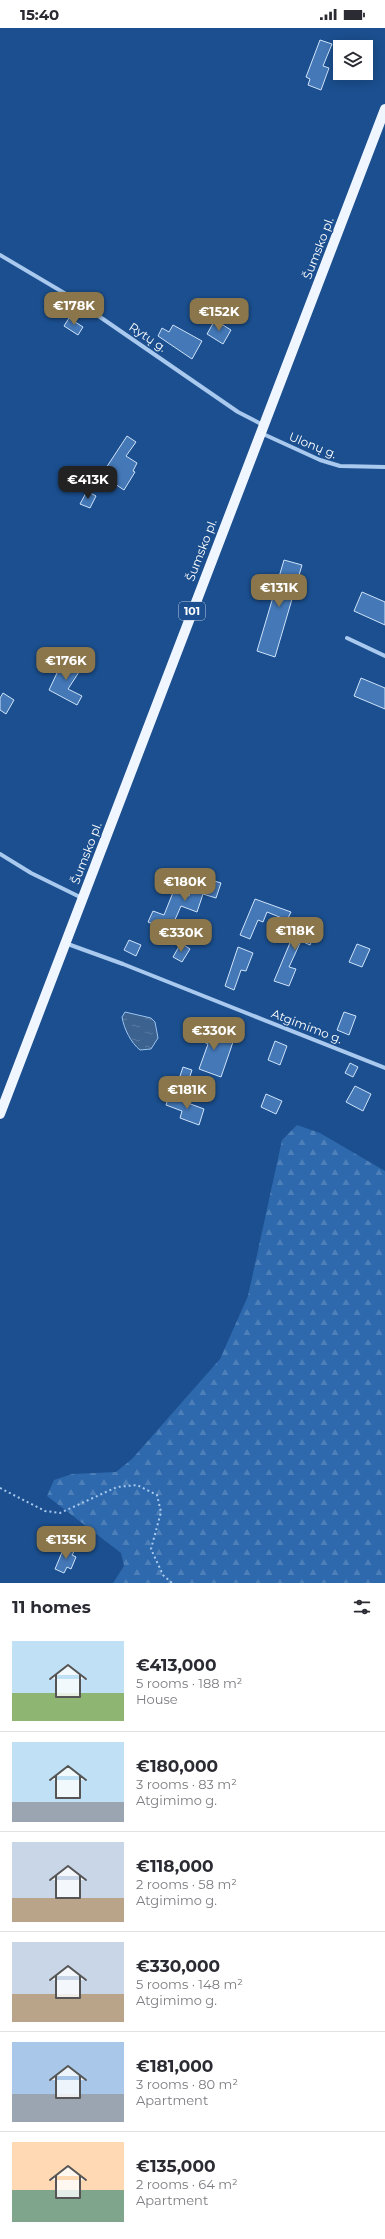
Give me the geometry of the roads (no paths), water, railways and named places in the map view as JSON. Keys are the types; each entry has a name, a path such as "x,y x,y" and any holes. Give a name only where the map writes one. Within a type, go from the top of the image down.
{"main road":[{"name":"Šumsko pl.","path":"0,1114 385,109"}],"street":[{"name":"Rytų g.","path":"0,255 71,298 262,429"},
{"name":"Ulonų g.","path":"262,429 320,460 340,466 385,467"},
{"path":"347,638 385,656"},
{"path":"0,854 31,873 82,898"},
{"name":"Atgimimo g.","path":"65,943 123,964 385,1068"}],"water":[{"path":"125,1012 151,1018 155,1022 158,1038 151,1049 140,1050 131,1040 123,1022 122,1017"}]}
